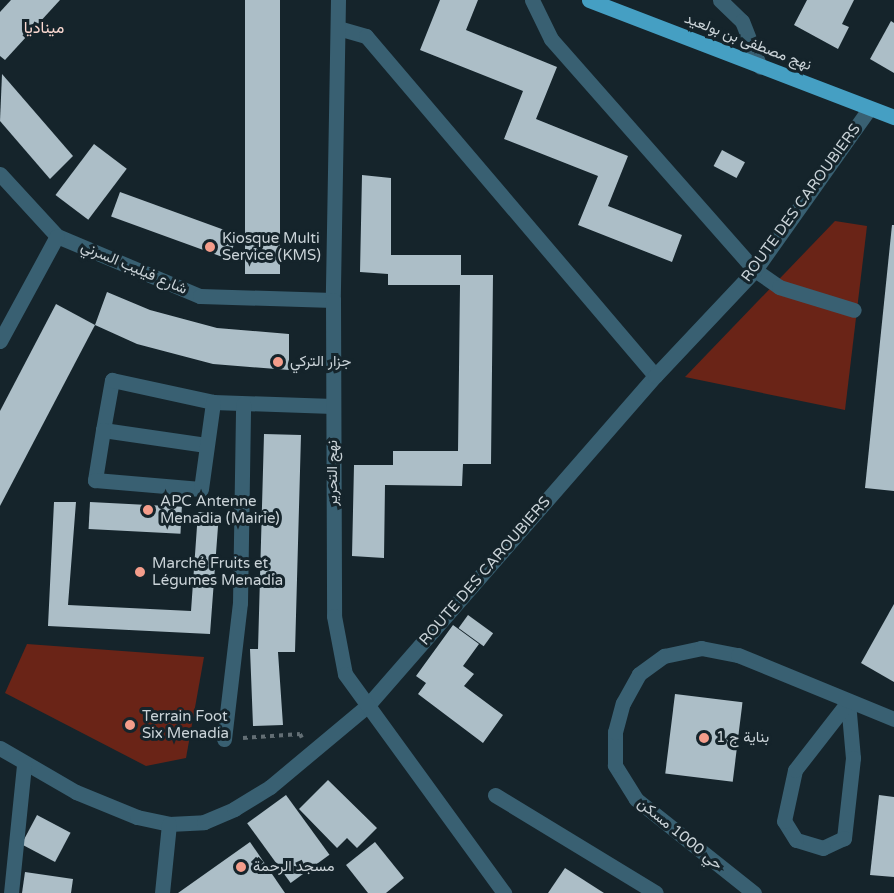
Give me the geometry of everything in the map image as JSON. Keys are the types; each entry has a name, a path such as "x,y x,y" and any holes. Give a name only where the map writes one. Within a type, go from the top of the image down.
{"main road":[{"name":"نهج مصطفى بن بولعيد","path":"589,0 894,117"}],"street":[{"name":"نهج التحرير","path":"338,0 333,300 333,616 345,674 504,893"},
{"path":"532,0 551,39 755,270 779,287 854,310"},
{"path":"720,0 742,21 760,67"},
{"path":"338,28 366,36 655,376"},
{"name":"ROUTE DES CAROUBIERS","path":"0,748 24,764 76,792 137,817 169,824 204,822 234,809 270,787 368,705 655,376 755,270 869,109"},
{"name":"شارع فيليب السرني","path":"0,174 57,236 200,296 333,300"},
{"path":"0,341 57,236"},
{"path":"213,402 201,489 95,480 112,380 213,402 333,406"},
{"path":"224,739 240,603 243,404"},
{"path":"103,430 206,445"},
{"name":"حي 1000 مسكن","path":"754,893 636,799 615,765 615,732 623,703 639,674 664,656 701,648 738,655 894,719"},
{"path":"848,702 853,758 844,838 823,848 796,840 784,821 795,770 848,702"},
{"path":"11,893 24,764"},
{"path":"495,795 656,893"},
{"path":"162,893 169,824"}],"path":[{"path":"224,739 300,734 309,754"}],"shaded area":[{"path":"835,221 867,226 845,410 685,377"},
{"name":"Terrain Foot Six Menadia","path":"27,644 204,657 186,758 146,766 5,693"}],"building":[{"path":"11,0 60,0 5,60 0,56 0,12"},
{"path":"245,0 280,0 280,274 245,274"},
{"path":"440,0 478,0 466,30 557,67 536,119 628,156 608,206 682,235 672,262 578,225 598,176 504,139 523,91 420,50"},
{"path":"807,0 854,0 842,24 849,27 838,49 794,25"},
{"path":"891,21 894,23 894,73 870,59"},
{"path":"2,74 73,156 50,179 0,121"},
{"path":"94,144 127,169 88,220 55,195"},
{"path":"722,150 745,162 737,178 714,166"},
{"path":"362,175 391,178 391,255 461,255 461,275 493,275 491,464 463,464 462,486 385,485 384,558 352,556 354,465 393,465 393,451 458,451 460,285 388,285 388,274 360,272"},
{"path":"120,192 237,235 229,259 111,216"},
{"path":"892,225 894,225 894,491 865,488"},
{"path":"107,292 150,310 217,328 289,334 289,370 213,364 137,344 95,325"},
{"path":"56,304 95,325 0,506 0,411"},
{"path":"264,434 301,435 295,652 278,652 283,725 253,726 250,649 258,649"},
{"path":"54,502 76,502 68,605 191,611 198,512 219,513 210,634 48,626"},
{"path":"90,502 182,507 180,534 89,529"},
{"path":"894,604 894,682 861,663"},
{"path":"468,615 493,633 484,646 459,628"},
{"path":"453,625 479,644 463,666 474,674 464,686 503,715 483,743 418,694 426,683 416,676"},
{"name":"بناية ج 1","path":"675,694 742,702 733,782 665,773"},
{"path":"328,780 377,828 357,848 347,838 337,848 299,809"},
{"path":"286,795 329,855 291,883 247,823"},
{"path":"879,795 894,797 894,877 870,875"},
{"path":"37,815 71,833 55,862 22,844"},
{"name":"مسجد الرحمة","path":"250,842 285,893 178,893"},
{"path":"375,842 404,878 386,893 368,893 346,865"},
{"path":"565,868 604,893 548,893"},
{"path":"25,872 73,879 71,893 22,893"}],"place":[{"name":"Kiosque Multi Service (KMS)","path":"210,247"},
{"name":"جزار التركي","path":"278,362"},
{"name":"APC Antenne Menadia (Mairie)","path":"148,510"},
{"name":"Marché Fruits et Légumes Menadia","path":"140,572"},
{"name":"Terrain Foot Six Menadia","path":"130,725"},
{"name":"بناية ج 1","path":"704,738"},
{"name":"مسجد الرحمة","path":"241,867"}],"district":[{"name":"ميناديا","path":"44,28"}]}
